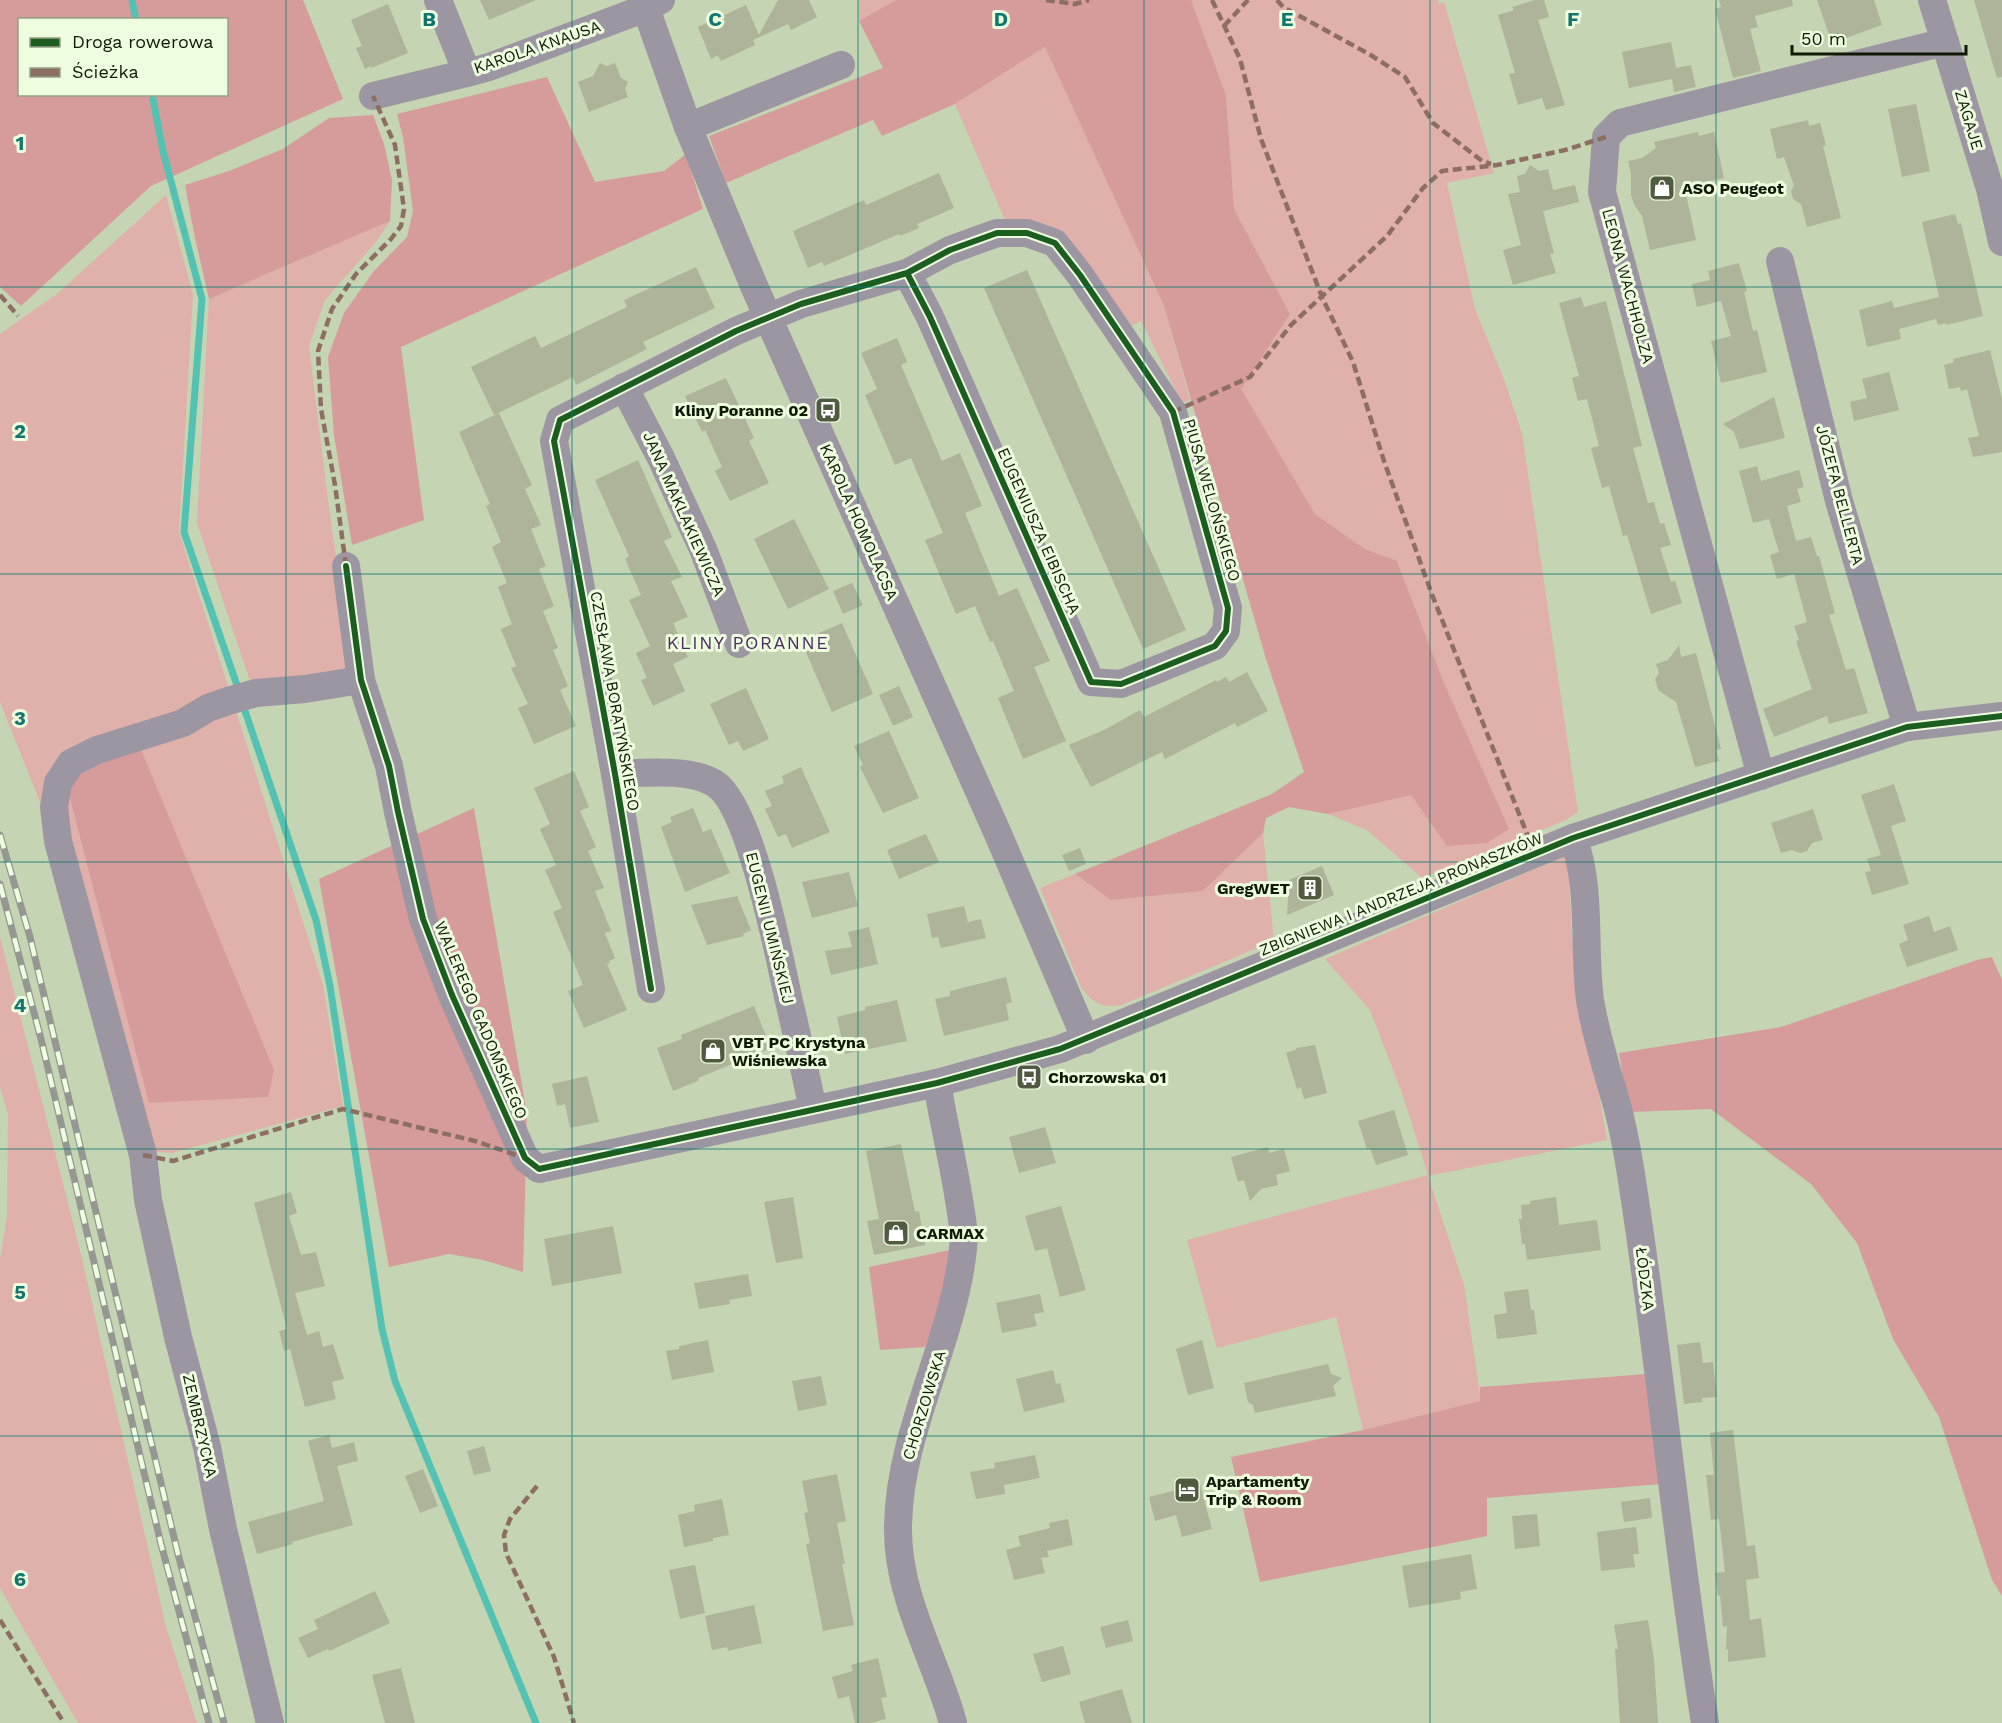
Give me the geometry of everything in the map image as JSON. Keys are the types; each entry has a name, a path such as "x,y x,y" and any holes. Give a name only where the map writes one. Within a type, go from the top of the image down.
{"street":[{"name":"KAROLA KNAUSA","path":"438,0 467,73 489,67 650,3"},
{"name":"ZAGAJE","path":"1932,0 1996,188 2002,242"},
{"name":"KAROLA HOMOLACSA","path":"650,3 688,127 768,317 998,834 1086,1040"},
{"name":"LEONA WACHHOLZA","path":"1761,776 1602,192 1606,137 1620,123 1945,42"},
{"path":"688,127 841,65"},
{"path":"373,96 467,73"},
{"name":"PIUSA WELOŃSKIEGO","path":"560,420 768,317 801,304 906,273 950,250 997,233 1027,233 1055,243 1080,275 1173,412 1228,608 1226,631 1215,646"},
{"name":"JÓZEFA BELLERTA","path":"1780,261 1839,501 1907,727"},
{"name":"EUGENIUSZA EIBISCHA","path":"906,273 930,317 1091,682 1121,684 1215,646"},
{"name":"JANA MAKLAKIEWICZA","path":"624,387 661,458 703,549 739,644"},
{"name":"CZESŁAWA BORATYŃSKIEGO","path":"560,420 554,441 615,774 651,989"},
{"name":"WALEREGO GADOMSKIEGO","path":"346,566 361,680 389,766 423,919 452,995 525,1158 539,1169 813,1109"},
{"name":"ZEMBRZYCKA","path":"270,1723 223,1529 207,1447 147,1200 143,1155 58,841 54,807 58,783 71,764 98,750 183,723 208,708 256,693 305,689 361,680"},
{"name":"ZBIGNIEWA I ANDRZEJA PRONASZKÓW","path":"813,1109 937,1083 1086,1040 1573,838 1907,727 2002,716"},
{"name":"EUGENII UMIŃSKIEJ","path":"615,774 658,772 696,776 716,784 731,803 754,858 767,901 813,1109"},
{"name":"ŁÓDZKA","path":"1573,838 1578,851 1586,910 1590,998 1618,1113 1634,1192 1671,1482 1706,1723"},
{"name":"CHORZOWSKA","path":"937,1083 961,1211 964,1246 940,1352 911,1439 899,1494 898,1529 905,1584 913,1615 952,1723"}],"shaded area":[{"path":"0,0 303,0 343,99 151,186 21,306 0,287"},
{"path":"859,0 896,0 859,21"},
{"path":"896,0 1191,0 1226,95 1234,209 1290,314 1241,389 1315,514 1365,549 1397,561 1444,683 1509,829 1487,843 1447,846 1411,795 1328,814 1289,807 1266,818 1263,833 1203,891 1111,900 1075,874 1272,794 1304,772 1266,659 1164,306 1045,47 955,104 882,136 873,120 726,183 709,136 883,68 859,21"},
{"path":"1191,0 1438,0 1439,4 1444,2 1494,173 1447,183 1475,309 1505,382 1522,433 1578,812 1566,820 1422,878 1367,830 1328,814 1412,794 1447,846 1444,683 1397,561 1365,549 1315,514 1240,389 1290,314 1234,209 1226,95"},
{"path":"1045,47 1164,306 1190,400 1182,403 1141,321 1122,330 1100,287 1005,220 955,104"},
{"path":"547,77 595,182 664,171 686,154 703,209 401,347 424,520 352,545 334,435 328,357 344,313 374,271 407,237 413,211 403,137 397,114"},
{"path":"373,115 384,144 392,180 390,221 209,299 185,185 229,171 283,149 329,118"},
{"path":"166,195 193,295 179,532 323,985 343,1106 172,1153 143,1151 50,827 0,702 0,334 58,293"},
{"path":"390,221 376,242 325,300 309,346 329,508 353,670 252,687 197,523 209,299"},
{"path":"140,747 274,1070 268,1097 149,1103 66,783 89,763"},
{"path":"474,808 527,1114 523,1272 483,1260 449,1254 389,1267 319,879"},
{"path":"1263,833 1274,941 1119,1006 1101,1005 1089,997 1081,987 1040,888 1075,874 1111,900 1203,891"},
{"path":"1568,855 1572,938 1607,1140 1428,1176 1464,1285 1481,1401 1363,1430 1336,1317 1217,1348 1187,1240 1428,1175 1402,1093 1370,1010 1325,959"},
{"path":"0,937 79,1246 166,1627 197,1723 78,1723 0,1588 0,1258 7,1217 8,1115 0,1087"},
{"path":"1992,957 2002,980 2002,1596 1992,1580 1939,1417 1893,1339 1857,1243 1811,1184 1711,1109 1629,1112 1619,1053 1781,1027 1977,960"},
{"path":"955,1249 949,1288 925,1347 880,1350 869,1267"},
{"path":"1646,1374 1661,1484 1487,1498 1487,1536 1260,1582 1231,1457 1363,1430 1480,1401 1480,1387"}],"building":[{"path":"480,0 536,0 489,20"},
{"path":"778,0 809,0 817,17 791,30 788,24 753,40 755,45 721,61 718,55 711,59 698,27 746,5 759,35"},
{"path":"1535,0 1544,0 1549,17 1538,20 1565,105 1546,110 1542,98 1518,105 1509,74 1515,73 1498,15 1514,10 1512,7"},
{"path":"1719,0 1792,0 1793,6 1755,16 1758,27 1750,29 1761,71 1733,78 1715,9 1721,7"},
{"path":"1817,0 1874,0 1882,25 1832,43"},
{"path":"1974,0 2002,0 2002,77 1997,78"},
{"path":"388,4 408,53 365,69 356,48 362,46 351,20"},
{"path":"1671,42 1676,68 1691,65 1696,87 1674,92 1672,79 1629,88 1622,52"},
{"path":"600,63 607,66 615,63 621,78 628,82 625,89 628,97 589,112 578,82 593,76"},
{"path":"1916,104 1930,171 1902,177 1888,109"},
{"path":"1808,120 1809,126 1820,123 1826,145 1823,146 1841,218 1807,227 1801,204 1793,199 1791,191 1794,186 1784,157 1777,159 1770,129"},
{"name":"ASO Peugeot","path":"1698,132 1699,136 1714,132 1724,178 1711,181 1713,184 1685,190 1696,240 1650,250 1642,216 1631,195 1631,174 1628,161 1642,158 1656,148 1654,142"},
{"path":"1530,165 1539,171 1548,169 1553,190 1575,185 1579,202 1543,211 1554,253 1550,254 1556,273 1513,285 1503,250 1521,245 1508,194 1520,192 1517,176 1525,174"},
{"path":"939,173 954,208 917,224 919,228 900,236 899,234 824,266 822,262 808,268 793,231 864,200 866,205"},
{"path":"1955,214 1958,224 1961,223 1983,316 1946,325 1945,323 1938,325 1936,319 1899,329 1901,339 1867,347 1859,310 1892,301 1894,308 1939,297 1922,222"},
{"path":"1739,263 1747,291 1744,292 1753,331 1757,330 1767,372 1721,383 1711,341 1731,336 1721,301 1697,307 1692,284 1710,280 1708,271"},
{"path":"696,267 715,308 643,342 647,349 576,385 573,377 494,415 471,367 535,336 541,348 627,307 624,300"},
{"path":"1027,270 1186,630 1143,649 984,288"},
{"path":"1581,297 1584,307 1606,301 1642,446 1633,448 1648,503 1654,502 1660,524 1664,523 1671,545 1660,548 1671,582 1675,581 1682,603 1651,614 1627,535 1623,536 1609,486 1602,488 1591,448 1599,446 1587,399 1578,401 1572,378 1579,376 1559,303"},
{"path":"897,338 907,362 901,365 942,461 960,453 982,506 965,513 999,596 1017,588 1050,661 1034,667 1066,741 1023,759 998,698 1014,691 993,641 990,642 975,606 956,614 925,540 943,533 911,458 895,465 865,395 877,389 861,353"},
{"path":"1990,350 2002,399 2002,452 1973,457 1968,438 1979,436 1967,389 1961,391 1960,387 1949,389 1944,365 1954,362 1953,359"},
{"path":"1889,372 1899,410 1854,421 1850,402 1867,398 1862,379"},
{"path":"726,378 754,438 749,441 769,483 730,501 715,471 722,467 705,430 702,432 685,396"},
{"path":"1774,397 1785,438 1740,449 1734,432 1723,424"},
{"path":"499,413 532,485 525,489 541,525 531,529 546,566 539,569 554,606 543,611 558,648 553,650 568,686 560,690 576,726 534,744 518,708 528,704 511,668 516,666 501,629 512,624 498,587 507,583 492,547 501,542 486,506 490,504 459,432"},
{"path":"638,460 672,537 664,541 682,577 671,581 688,617 673,623 688,657 673,664 685,691 653,706 641,680 647,678 636,653 650,646 629,600 641,595 625,559 629,556 595,480"},
{"path":"1757,466 1761,481 1799,470 1804,487 1797,489 1801,502 1787,506 1796,541 1811,537 1817,556 1819,556 1835,613 1829,615 1846,670 1854,668 1868,713 1829,724 1827,716 1774,737 1763,709 1812,689 1796,641 1799,640 1794,626 1807,622 1794,574 1777,579 1770,555 1779,552 1769,519 1753,523 1739,471"},
{"path":"794,519 829,589 788,609 754,539"},
{"path":"852,583 863,605 843,614 833,591"},
{"path":"842,623 873,694 832,712 801,641"},
{"path":"1679,645 1681,657 1696,653 1721,749 1716,750 1719,761 1695,767 1676,702 1658,690 1655,679 1659,673 1656,664 1668,660"},
{"path":"1247,672 1268,711 1237,727 1235,723 1165,759 1162,752 1091,787 1069,745 1106,729 1140,710 1144,717 1216,680 1217,682 1226,677 1229,682"},
{"path":"899,686 913,717 893,726 879,695"},
{"path":"746,688 769,739 743,751 738,741 729,745 710,704"},
{"path":"889,731 919,798 883,813 860,767 863,765 854,746"},
{"path":"801,767 830,832 792,848 786,834 778,837 765,809 772,806 765,791 784,783 782,776"},
{"path":"574,771 589,807 580,811 596,847 588,851 604,888 595,891 611,931 605,933 615,958 607,964 627,1010 584,1028 568,991 583,985 553,912 562,908 545,870 556,865 540,829 550,824 534,788"},
{"path":"1894,784 1906,821 1891,826 1909,884 1872,895 1865,872 1871,871 1867,859 1881,855 1861,795"},
{"path":"693,808 703,832 711,829 730,873 685,892 661,827 672,822 670,817"},
{"path":"1813,809 1823,840 1812,843 1807,851 1800,853 1792,850 1781,853 1771,823"},
{"path":"926,834 939,862 899,879 887,850"},
{"path":"1080,848 1086,864 1069,871 1062,855"},
{"name":"GregWET","path":"1322,866 1334,895 1287,915 1289,880"},
{"path":"849,872 858,906 812,918 802,882"},
{"path":"737,896 751,930 743,934 744,936 707,945 691,905"},
{"path":"964,906 968,922 981,919 986,938 941,948 938,937 932,938 927,914"},
{"path":"1929,916 1934,932 1950,926 1958,950 1907,967 1899,944 1908,940 1903,925"},
{"path":"869,927 878,964 831,975 825,951 852,947 848,932"},
{"path":"1006,977 1012,1002 1006,1004 1009,1020 944,1036 935,999 950,996 950,991"},
{"path":"897,1000 907,1041 845,1054 837,1017 865,1010 865,1007"},
{"path":"754,1006 771,1048 698,1078 698,1081 673,1091 657,1048 682,1039 681,1035"},
{"path":"1315,1045 1327,1093 1304,1099 1301,1087 1297,1089 1286,1053 1297,1048"},
{"path":"587,1076 599,1122 570,1128 565,1104 557,1106 552,1084"},
{"path":"1394,1110 1408,1155 1376,1165 1370,1148 1367,1149 1358,1121"},
{"path":"1045,1127 1056,1163 1019,1173 1009,1137"},
{"path":"901,1144 915,1212 919,1211 925,1245 874,1255 867,1221 879,1219 866,1151"},
{"path":"1268,1147 1269,1153 1284,1149 1290,1171 1276,1175 1278,1185 1261,1189 1250,1201 1244,1180 1238,1182 1231,1157"},
{"path":"291,1192 297,1213 289,1216 301,1255 316,1252 325,1286 295,1293 307,1335 319,1331 323,1347 333,1344 344,1379 332,1382 336,1399 305,1407 290,1349 284,1351 279,1331 287,1329 254,1203"},
{"path":"793,1197 803,1258 776,1263 764,1202"},
{"path":"1556,1197 1559,1225 1597,1220 1601,1250 1527,1260 1525,1244 1522,1244 1519,1219 1522,1219 1521,1205 1530,1204 1530,1201"},
{"path":"1061,1206 1086,1290 1060,1297 1047,1248 1035,1251 1025,1216"},
{"path":"613,1226 622,1273 552,1286 544,1239"},
{"path":"748,1274 752,1296 729,1300 730,1304 699,1309 694,1283"},
{"path":"1528,1289 1537,1334 1497,1339 1494,1315 1507,1313 1504,1292"},
{"path":"1040,1294 1044,1312 1034,1314 1037,1326 1002,1333 996,1303"},
{"path":"708,1340 714,1372 672,1380 666,1351"},
{"path":"1202,1340 1214,1388 1188,1395 1176,1349"},
{"path":"1700,1342 1703,1363 1713,1362 1717,1397 1702,1398 1702,1402 1684,1404 1677,1345"},
{"path":"1328,1364 1331,1374 1342,1378 1333,1386 1336,1396 1255,1413 1253,1405 1248,1402 1244,1383"},
{"path":"1053,1370 1056,1384 1060,1383 1065,1402 1024,1412 1016,1379"},
{"path":"821,1376 827,1405 798,1411 792,1381"},
{"path":"1733,1430 1747,1546 1755,1545 1759,1578 1746,1580 1750,1620 1761,1618 1766,1657 1728,1662 1727,1626 1723,1627 1715,1573 1725,1572 1719,1519 1711,1520 1706,1475 1714,1475 1710,1433"},
{"path":"329,1435 332,1448 354,1442 358,1461 337,1466 353,1525 257,1554 248,1522 324,1501 308,1441"},
{"path":"484,1446 491,1471 474,1475 467,1451"},
{"path":"1035,1455 1040,1478 1004,1485 1005,1494 976,1499 970,1472 995,1468 994,1463"},
{"path":"423,1469 438,1506 420,1513 405,1476"},
{"path":"837,1474 846,1521 837,1523 845,1564 842,1564 854,1625 823,1631 806,1544 810,1543 804,1513 808,1512 802,1481"},
{"path":"1200,1484 1212,1529 1182,1537 1176,1515 1155,1521 1149,1497"},
{"path":"1650,1498 1652,1518 1624,1522 1621,1502"},
{"path":"722,1499 729,1535 684,1547 678,1515 695,1511 694,1505"},
{"path":"1537,1514 1540,1546 1515,1549 1512,1516"},
{"path":"1068,1519 1073,1545 1047,1551 1049,1557 1041,1558 1045,1573 1014,1580 1006,1550 1021,1546 1018,1536 1050,1528 1049,1523"},
{"path":"1636,1527 1639,1554 1633,1554 1635,1567 1601,1571 1597,1532"},
{"path":"1471,1554 1477,1589 1460,1592 1461,1599 1409,1608 1402,1566"},
{"path":"695,1565 705,1613 680,1619 669,1570"},
{"path":"375,1591 390,1623 329,1651 328,1649 308,1658 298,1638 318,1629 314,1620"},
{"path":"754,1605 762,1643 728,1651 727,1647 712,1650 705,1616"},
{"path":"1128,1620 1133,1641 1106,1648 1100,1627"},
{"path":"1648,1620 1654,1660 1658,1723 1620,1723 1615,1649 1618,1649 1614,1625"},
{"path":"1063,1646 1071,1674 1042,1682 1033,1654"},
{"path":"878,1658 887,1697 881,1698 886,1719 870,1723 855,1723 849,1696 838,1699 832,1677 853,1671 851,1665"},
{"path":"401,1668 415,1723 385,1723 372,1675"},
{"path":"1122,1689 1132,1723 1085,1723 1079,1702"}],"waterway":[{"path":"132,0 136,18"},
{"path":"152,96 163,151 202,299 184,532 239,691"},
{"path":"243,705 316,920 330,986 382,1329 395,1381 536,1723"}],"railway":[{"path":"0,835 30,937 178,1554 224,1723"},
{"path":"0,884 41,1039 161,1544 209,1723"}],"marked path":[{"path":"1046,0 1075,4 1089,0"},
{"path":"1212,0 1240,59 1261,139 1322,297 1353,362 1384,461 1431,592 1529,839"},
{"path":"1224,26 1248,0"},
{"path":"1277,0 1283,7 1369,54 1405,77 1433,123 1482,161 1491,164"},
{"path":"346,566 335,485 321,409 318,351 332,309 356,274 401,226 404,209 395,145 373,96"},
{"path":"1173,412 1250,377 1291,325 1387,236 1423,188 1442,171 1497,165 1565,150 1606,137"},
{"path":"0,295 18,316"},
{"path":"143,1155 173,1161 343,1109 475,1141 525,1158"},
{"path":"537,1486 510,1519 504,1535 506,1553 554,1657 574,1723"},
{"path":"0,1620 64,1723"}],"cycle path":[{"path":"651,989 615,774 554,441 560,420 736,331 801,304 907,273 950,250 997,233 1027,233 1055,243 1080,275 1173,412 1228,608 1226,631 1215,646 1121,684 1091,682 930,317 907,273"},
{"path":"346,566 361,680 389,766 423,919 452,995 525,1158 539,1169 937,1083 1060,1049 1573,838 1907,727 2002,716"}],"place":[{"name":"ASO Peugeot","path":"1662,188"},
{"name":"Kliny Poranne 02","path":"828,410"},
{"name":"GregWET","path":"1310,888"},
{"name":"VBT PC Krystyna Wiśniewska","path":"713,1051"},
{"name":"Chorzowska 01","path":"1029,1077"},
{"name":"CARMAX","path":"896,1233"},
{"name":"Apartamenty Trip & Room","path":"1187,1490"}],"district":[{"name":"KLINY PORANNE","path":"748,642"}]}
